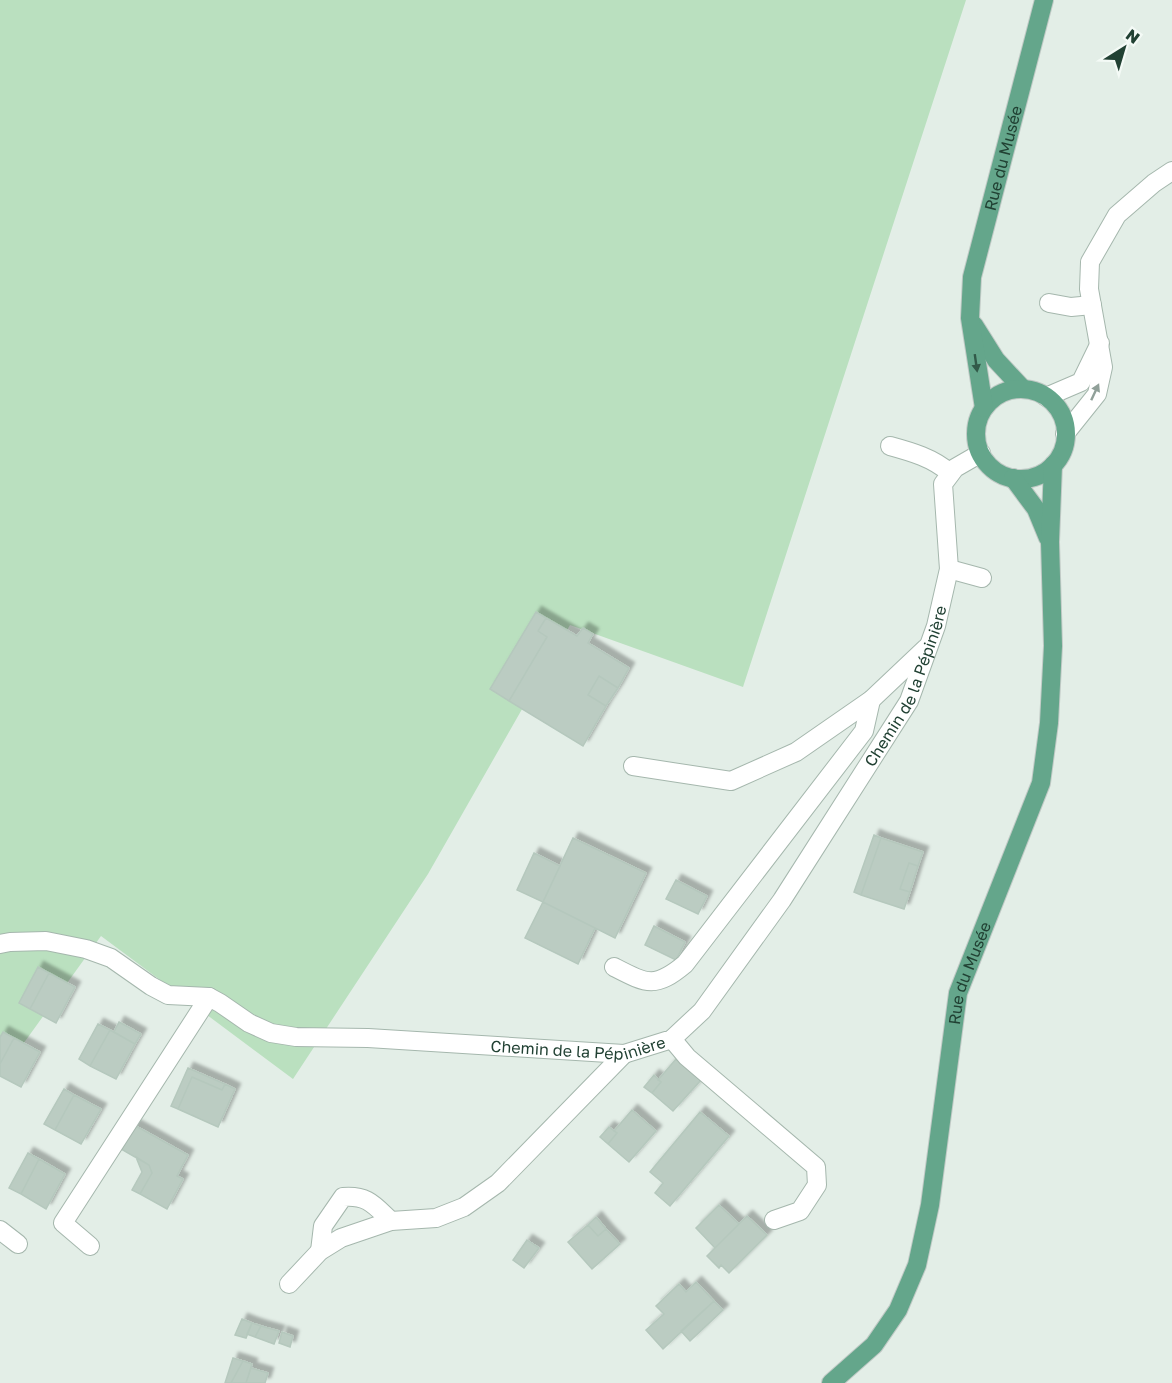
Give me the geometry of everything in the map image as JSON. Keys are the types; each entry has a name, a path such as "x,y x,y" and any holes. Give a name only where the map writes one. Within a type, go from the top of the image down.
{"main road":[{"name":"Rue du Musée","path":"984,408 969,318 972,277 1044,0"},
{"path":"969,318 996,360 1023,388"},
{"path":"1023,388 1037,392 1046,398 1060,411 1065,425 1066,440 1062,454 1041,474 1027,478 1013,478 999,473 988,464 981,453 976,437 977,422 984,408 994,397 1023,388"},
{"name":"Rue du Musée","path":"835,1382 874,1345 898,1310 917,1265 930,1205 958,993 1041,783 1049,723 1053,646 1050,542 1053,465"},
{"name":"Rue du Musée","path":"1013,478 1036,509 1050,542"}],"street":[{"path":"1065,434 1097,394 1103,367 1089,289 1090,262 1117,215 1154,183 1172,171"},
{"path":"1049,303 1071,307 1092,305"},
{"path":"1046,398 1081,382 1100,343"},
{"path":"890,446 921,455 940,464 951,473 955,468 981,453"},
{"name":"Chemin de la Pépinière","path":"0,944 46,941 86,949 111,958 168,995 209,997 249,1023 271,1034 624,1054 672,1039 702,1011 782,900 909,701 936,626 949,569 944,484 951,473"},
{"path":"949,569 982,578"},
{"path":"633,766 731,781 796,752 871,700 930,644"},
{"path":"614,967 644,982 656,981 672,975 686,964 864,731 871,700"},
{"path":"90,1246 63,1223 209,997"},
{"path":"672,1039 687,1057 816,1167 817,1185 800,1211 774,1220"},
{"path":"289,1284 320,1251 342,1238 391,1221 436,1218 464,1207 498,1183 624,1054"},
{"path":"320,1251 323,1226 343,1197 358,1195 373,1204 391,1221"},
{"path":"0,1230 18,1244"}],"green space":[{"path":"0,0 966,0 743,687 570,625 428,874 293,1079 101,936 0,1076"}],"building":[{"path":"536,612 546,618 538,631 547,637 509,701 490,689"},
{"path":"546,618 577,636 583,628 593,634 588,643 629,668 618,688 599,676 588,695 606,706 583,746 509,701 547,637 538,631"},
{"path":"599,676 618,688 606,706 588,695"},
{"path":"874,835 881,838 861,895 854,892"},
{"path":"573,838 646,873 615,938 543,902"},
{"path":"881,838 923,852 918,866 909,863 900,889 910,892 904,909 861,895"},
{"path":"534,853 560,866 543,902 517,890"},
{"path":"909,863 918,866 910,892 900,889"},
{"path":"676,880 707,896 698,914 666,899"},
{"path":"543,902 595,928 578,964 525,938"},
{"path":"654,926 685,942 676,960 645,945"},
{"path":"38,967 49,973 30,1009 19,1003"},
{"path":"49,973 75,987 56,1023 30,1009"},
{"path":"119,1022 141,1034 135,1044 114,1032"},
{"path":"98,1024 110,1030 90,1066 79,1059"},
{"path":"110,1030 135,1044 116,1079 90,1066"},
{"path":"3,1032 14,1038 0,1064 0,1037"},
{"path":"14,1038 40,1052 21,1087 0,1076 0,1064"},
{"path":"676,1059 701,1080 673,1111 652,1093 661,1082 658,1080"},
{"path":"188,1068 225,1084 222,1090 192,1077 178,1109 171,1106"},
{"path":"654,1075 661,1082 652,1093 644,1087"},
{"path":"192,1077 222,1090 225,1084 235,1089 218,1127 178,1109"},
{"path":"64,1089 74,1095 55,1130 44,1124"},
{"path":"74,1095 101,1109 81,1144 55,1130"},
{"path":"632,1110 656,1131 629,1162 608,1144 617,1133 614,1131"},
{"path":"700,1112 729,1136 670,1206 655,1193 663,1183 650,1172"},
{"path":"134,1125 188,1155 177,1176 183,1179 167,1209 140,1194 152,1173 149,1165 121,1149"},
{"path":"609,1127 617,1133 608,1144 600,1137"},
{"path":"28,1153 39,1159 21,1194 9,1188"},
{"path":"136,1157 149,1165 152,1173 140,1194 132,1190 142,1172"},
{"path":"39,1159 65,1174 46,1209 21,1194"},
{"path":"719,1205 739,1224 715,1248 696,1228"},
{"path":"747,1216 767,1235 729,1273 721,1265 719,1268 707,1256"},
{"path":"596,1217 606,1229 598,1236 588,1225"},
{"path":"588,1225 598,1236 606,1229 620,1244 592,1269 568,1242"},
{"path":"527,1240 539,1248 524,1268 513,1260"},
{"path":"696,1282 714,1301 663,1349 646,1330 664,1314 656,1306 679,1284 686,1292"},
{"path":"714,1301 723,1310 690,1341 681,1331"},
{"path":"242,1319 252,1323 246,1338 235,1335"},
{"path":"252,1323 261,1326 255,1337 247,1334"},
{"path":"261,1326 279,1331 274,1344 255,1337"},
{"path":"282,1332 293,1336 290,1347 279,1343"},
{"path":"233,1358 243,1361 231,1383 225,1383"},
{"path":"243,1361 252,1364 246,1383 231,1383"},
{"path":"251,1368 268,1373 265,1383 246,1383"}]}
